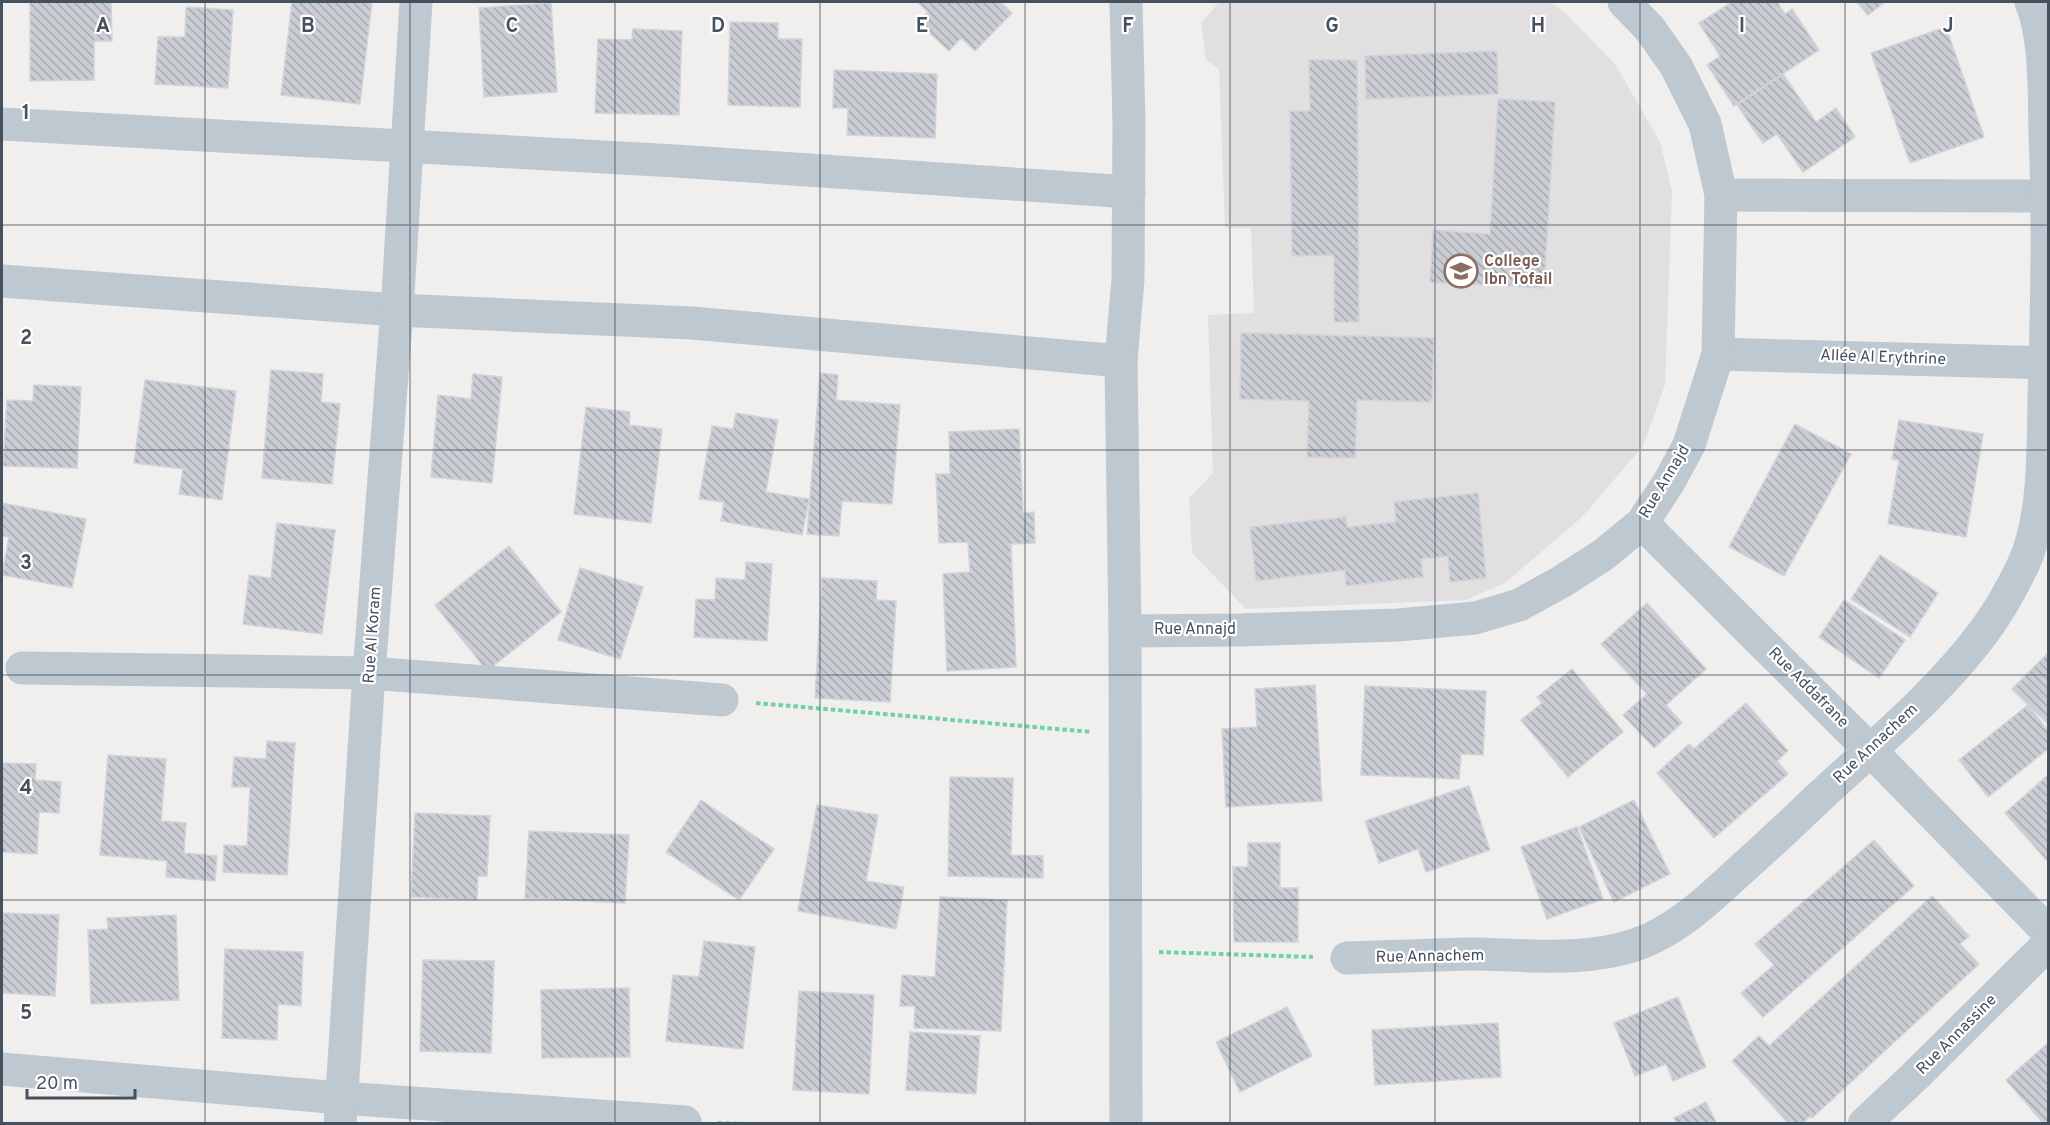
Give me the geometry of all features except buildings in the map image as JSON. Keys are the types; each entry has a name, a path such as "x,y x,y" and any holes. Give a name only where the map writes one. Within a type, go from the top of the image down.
{"street":[{"name":"Rue Al Koram","path":"341,1111 369,673 397,310 416,2"},
{"path":"1126,2 1128,279 1121,361 1125,631 1126,1124"},
{"name":"Rue Annajd","path":"1125,631 1398,625 1475,618 1519,605 1561,582 1603,555 1642,523 1669,482 1689,445 1718,354 1721,195 1705,124 1676,66 1650,29 1625,2"},
{"name":"Rue Annachem","path":"1347,958 1469,954 1536,958 1588,955 1636,945 1672,928 1708,900 1925,698 1985,630 2005,599 2025,559 2036,522 2042,466 2047,363 2048,196 2042,56 2035,11 2031,2"},
{"path":"2,124 676,160 1128,192"},
{"path":"1721,195 2048,196"},
{"path":"2,281 397,310 692,323 1121,361"},
{"name":"Allée Al Erythrine","path":"1718,354 2047,363"},
{"name":"Rue Addafrane","path":"1642,523 2049,932"},
{"path":"22,668 369,673 722,700"},
{"name":"Rue Annassine","path":"1864,1124 2049,944"},
{"path":"2,1069 341,1111 685,1122"}],"path":[{"path":"722,700 1125,735"},
{"path":"1125,951 1347,958"}],"shaded area":[{"name":"College Ibn Tofail","path":"1219,2 1549,2 1563,11 1615,64 1660,142 1672,191 1665,385 1643,446 1582,517 1505,583 1466,600 1246,609 1192,553 1189,498 1213,473 1208,315 1254,313 1251,228 1225,228 1219,69 1206,60 1201,23"}],"place":[{"name":"College Ibn Tofail","path":"1461,271"}]}
